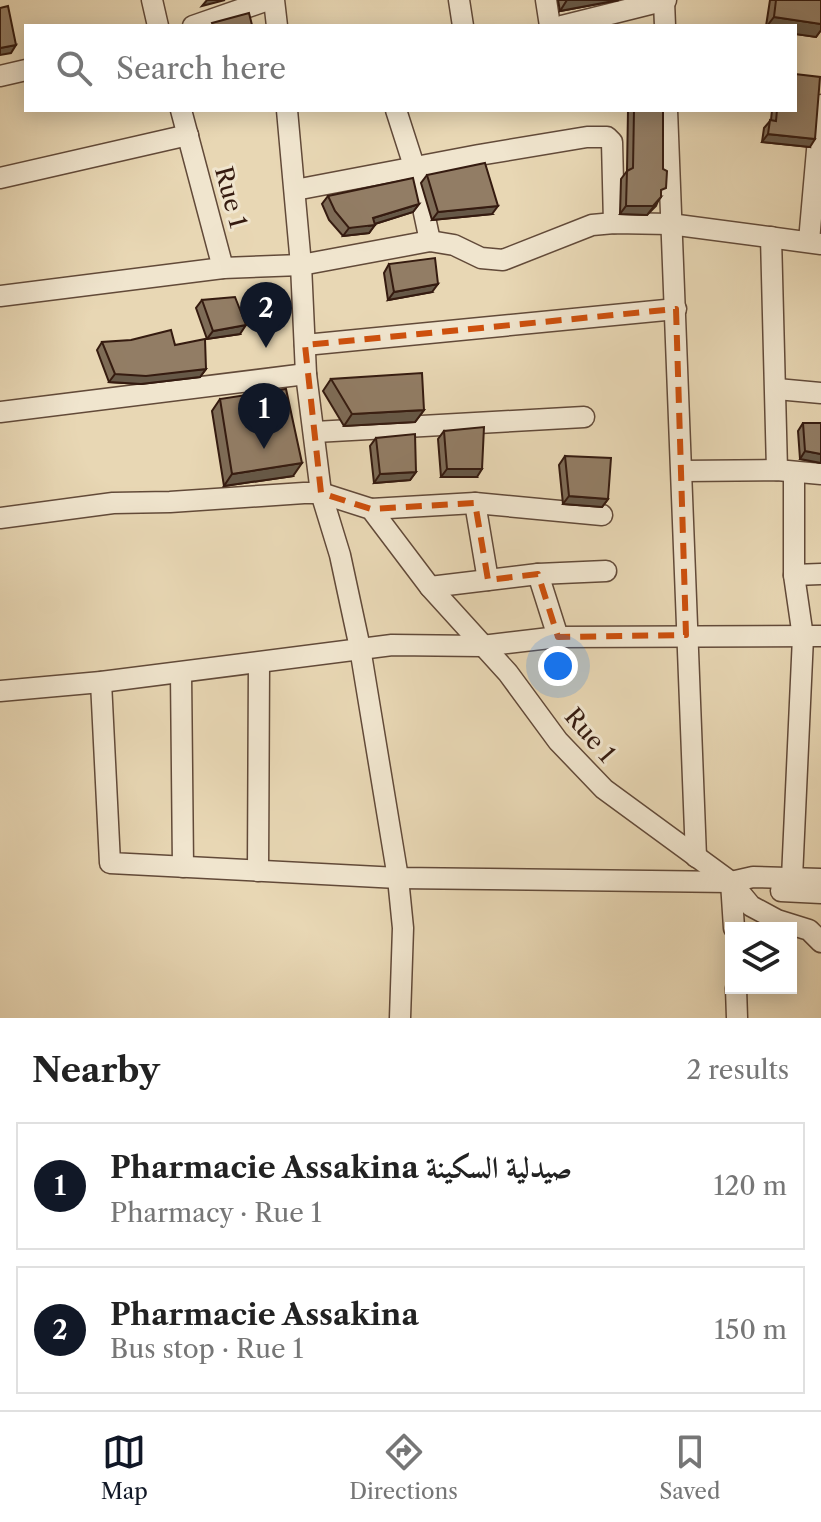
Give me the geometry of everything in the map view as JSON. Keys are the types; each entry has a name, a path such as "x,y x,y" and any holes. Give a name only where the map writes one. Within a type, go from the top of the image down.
{"street":[{"path":"152,0 158,24"},
{"path":"199,24 271,0 277,24"},
{"path":"459,0 463,24"},
{"path":"546,0 550,24"},
{"path":"569,24 634,4 665,0 665,24"},
{"path":"0,76 24,70"},
{"path":"0,296 223,268 301,265 430,241 454,245 481,258 503,260 592,225 614,223 670,224 815,242 821,105"},
{"name":"Rue 1","path":"182,112 223,268"},
{"path":"287,112 301,265 306,374 321,493 340,555 360,648 398,878 403,928 400,1018"},
{"path":"397,112 414,166 430,241"},
{"path":"667,112 696,857"},
{"path":"0,178 188,135"},
{"path":"295,190 414,166 587,137 607,137 612,142 613,153 614,223"},
{"path":"771,237 777,389 794,575 812,636 792,878"},
{"path":"305,345 676,309"},
{"path":"0,412 306,374"},
{"path":"777,389 821,393"},
{"path":"315,432 584,417"},
{"path":"682,471 821,474"},
{"path":"0,518 113,503 321,493 371,509 475,503 602,515"},
{"path":"475,503 488,580"},
{"name":"Rue 1","path":"371,509 430,587 508,673 558,741 604,789 731,882 751,906 777,920 809,930 821,942"},
{"path":"430,587 538,574 606,571"},
{"path":"538,574 558,637"},
{"path":"794,575 821,574"},
{"path":"0,691 181,673 392,645 482,646 558,637 812,636"},
{"path":"258,871 259,663"},
{"path":"181,673 183,867"},
{"path":"101,682 110,863 398,878 731,882 745,877 821,879"},
{"path":"731,882 751,890 821,893"},
{"path":"731,882 734,922"},
{"path":"736,994 737,1018"}],"highlighted area":[{"path":"676,309 686,635 558,637 538,574 488,580 475,503 371,509 321,493 305,345"}],"building":[{"path":"776,0 821,0 821,24 774,17"},
{"path":"8,6 16,45 0,48 0,8"},
{"path":"249,13 252,24 212,24"},
{"path":"797,74 820,77 815,139 768,134 770,120 776,121 777,112 797,112"},
{"path":"634,112 663,112 666,188 661,190 661,197 653,206 626,206 627,171 633,168"},
{"path":"485,163 498,206 438,212 427,175"},
{"path":"413,178 419,204 373,218 375,225 349,228 328,196"},
{"path":"435,258 438,284 394,292 389,264"},
{"path":"235,297 246,325 213,331 202,300"},
{"path":"171,330 175,345 205,339 206,369 146,376 115,374 102,342 131,340"},
{"path":"422,373 424,410 352,414 331,379"},
{"path":"286,389 302,463 232,474 220,399"},
{"path":"803,423 821,423 821,454 805,451"},
{"path":"484,427 482,469 447,469 444,431"},
{"path":"415,434 416,472 380,474 376,438"},
{"path":"565,456 611,458 608,499 569,496"}],"place":[{"name":"Pharmacie Assakina","path":"266,348"},
{"name":"Pharmacie Assakina صيدلية السكينة","path":"264,449"}]}
